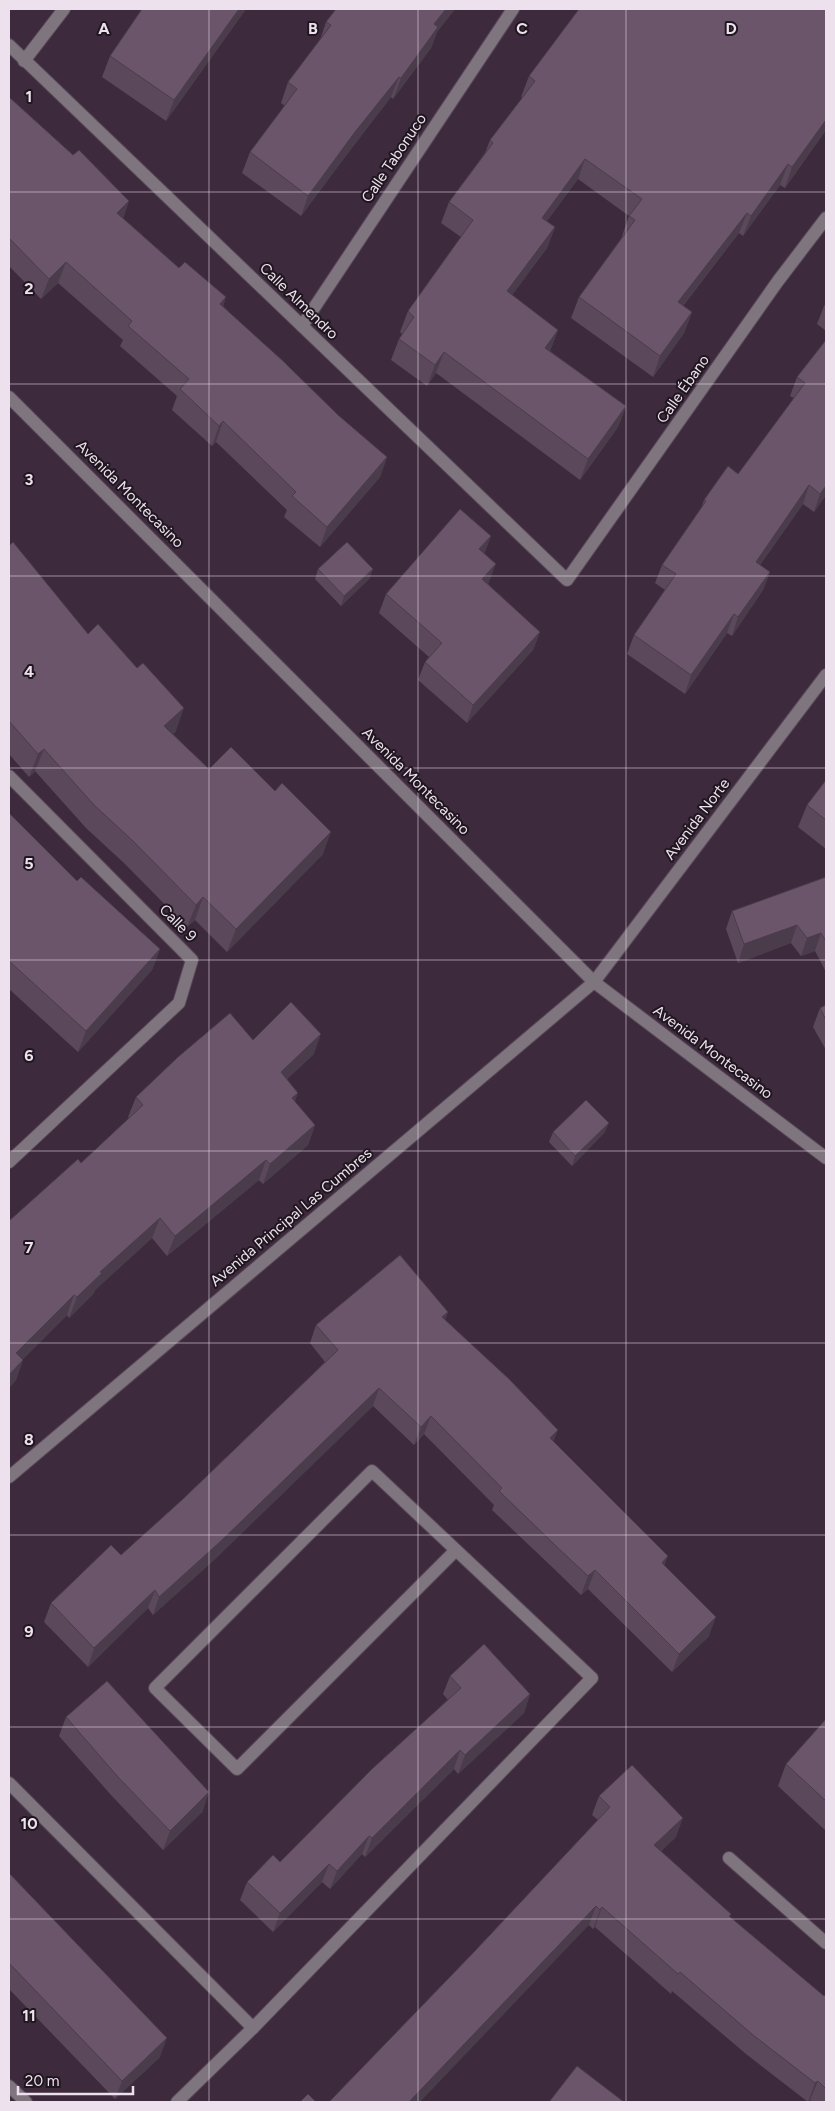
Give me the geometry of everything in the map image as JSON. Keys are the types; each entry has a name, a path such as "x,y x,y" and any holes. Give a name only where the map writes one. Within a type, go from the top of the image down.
{"street":[{"path":"24,61 64,9"},
{"name":"Calle Tabonuco","path":"302,326 513,9"},
{"name":"Calle Almendro","path":"9,45 567,580"},
{"name":"Calle Ébano","path":"567,580 773,289 826,218"},
{"name":"Avenida Montecasino","path":"9,397 594,982 826,1158"},
{"name":"Avenida Norte","path":"594,982 826,675"},
{"name":"Calle 9","path":"9,776 192,960 179,1003 9,1162"},
{"name":"Avenida Principal Las Cumbres","path":"9,1477 594,982"},
{"path":"177,2102 253,2028 592,1678 372,1470 155,1688 237,1769 456,1550"},
{"path":"9,1783 253,2028"},
{"path":"729,1858 826,1943"},
{"path":"9,2086 26,2102"}],"building":[{"path":"142,9 239,9 174,100 110,56"},
{"path":"336,9 446,9 434,24 438,27 401,78 399,77 355,132 308,196 250,152 297,89 288,82 331,25 326,22"},
{"path":"579,9 826,9 826,120 792,167 788,164 751,216 747,213 678,302 692,312 660,356 579,297 635,220 629,216 642,199 585,159 542,218 555,227 507,291 558,330 545,348 626,406 588,459 444,352 435,365 399,339 414,317 408,311 473,220 449,202 493,143 490,140 535,81 529,76"},
{"path":"9,97 73,155 79,150 129,201 117,213 179,268 185,262 226,297 220,304 283,361 338,415 387,457 327,527 292,496 296,492 223,421 219,426 180,389 189,379 128,326 132,321 66,262 49,279 9,238"},
{"path":"826,340 826,486 820,494 809,485 756,562 770,572 738,617 734,614 691,675 634,635 676,574 662,565 728,466 738,474 805,383 797,377"},
{"path":"460,509 491,536 479,549 496,564 482,579 540,632 473,705 425,662 442,643 386,594"},
{"path":"13,542 88,634 98,624 137,668 143,663 184,708 164,726 209,769 231,747 275,791 282,783 331,832 236,929 203,897 196,905 133,841 94,805 44,749 38,754 9,721 9,546"},
{"path":"347,542 373,569 344,596 318,569"},
{"path":"826,780 826,820 807,805"},
{"path":"9,813 77,881 81,877 160,949 86,1031 9,961"},
{"path":"826,877 826,941 821,933 807,938 797,925 744,944 732,911"},
{"path":"291,1002 321,1034 281,1072 298,1093 292,1098 315,1125 270,1164 266,1160 175,1236 160,1218 100,1272 102,1273 77,1297 74,1295 16,1353 23,1360 9,1375 9,1221 78,1159 81,1163 143,1105 136,1097 178,1057 230,1013 253,1040"},
{"path":"826,1005 826,1020 820,1008"},
{"path":"586,1100 609,1123 575,1156 553,1132"},
{"path":"400,1255 448,1312 442,1317 509,1379 558,1430 550,1438 668,1556 662,1563 716,1617 679,1654 595,1570 588,1576 557,1547 499,1491 502,1488 431,1416 421,1427 379,1388 221,1541 159,1597 155,1590 94,1648 51,1603 111,1545 121,1555 183,1499 338,1350 316,1325"},
{"path":"484,1644 530,1694 465,1755 460,1750 372,1838 369,1836 337,1871 329,1864 280,1913 247,1882 273,1855 280,1862 372,1769 461,1688 450,1676"},
{"path":"107,1681 209,1792 170,1831 118,1777 66,1717"},
{"path":"826,1719 826,1801 786,1764"},
{"path":"632,1765 683,1818 654,1845 731,1914 729,1916 826,1996 826,2089 818,2081 815,2083 753,2035 680,1972 678,1974 602,1907 600,1910 596,1906 409,2102 329,2102 474,1952 610,1807 599,1796"},
{"path":"9,1873 167,2038 122,2081 9,1963"},
{"path":"577,2066 624,2102 549,2102"},
{"path":"308,2094 316,2102 300,2102"}]}
